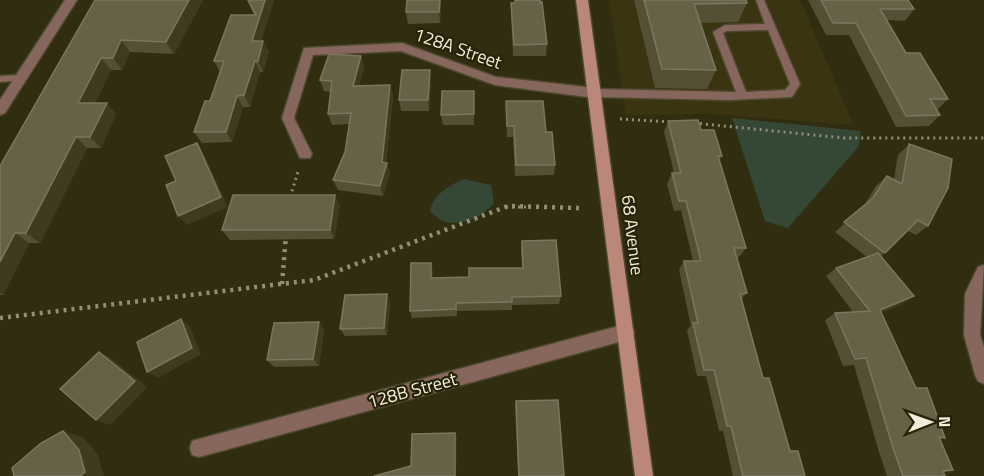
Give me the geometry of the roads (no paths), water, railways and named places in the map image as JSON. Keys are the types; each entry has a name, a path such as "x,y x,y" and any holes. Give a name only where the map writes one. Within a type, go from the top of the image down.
{"street":[{"path":"0,110 71,0"},
{"name":"68 Avenue","path":"582,0 644,476"},
{"name":"128A Street","path":"305,154 288,118 308,51 402,47 495,81 595,93"},
{"path":"984,272 973,294 972,335 984,375"},
{"name":"128B Street","path":"199,448 626,332"}],"lane":[{"path":"595,93 788,94 795,84 759,0"},
{"path":"742,95 718,32 725,28 771,27"},
{"path":"0,79 21,78"}]}
